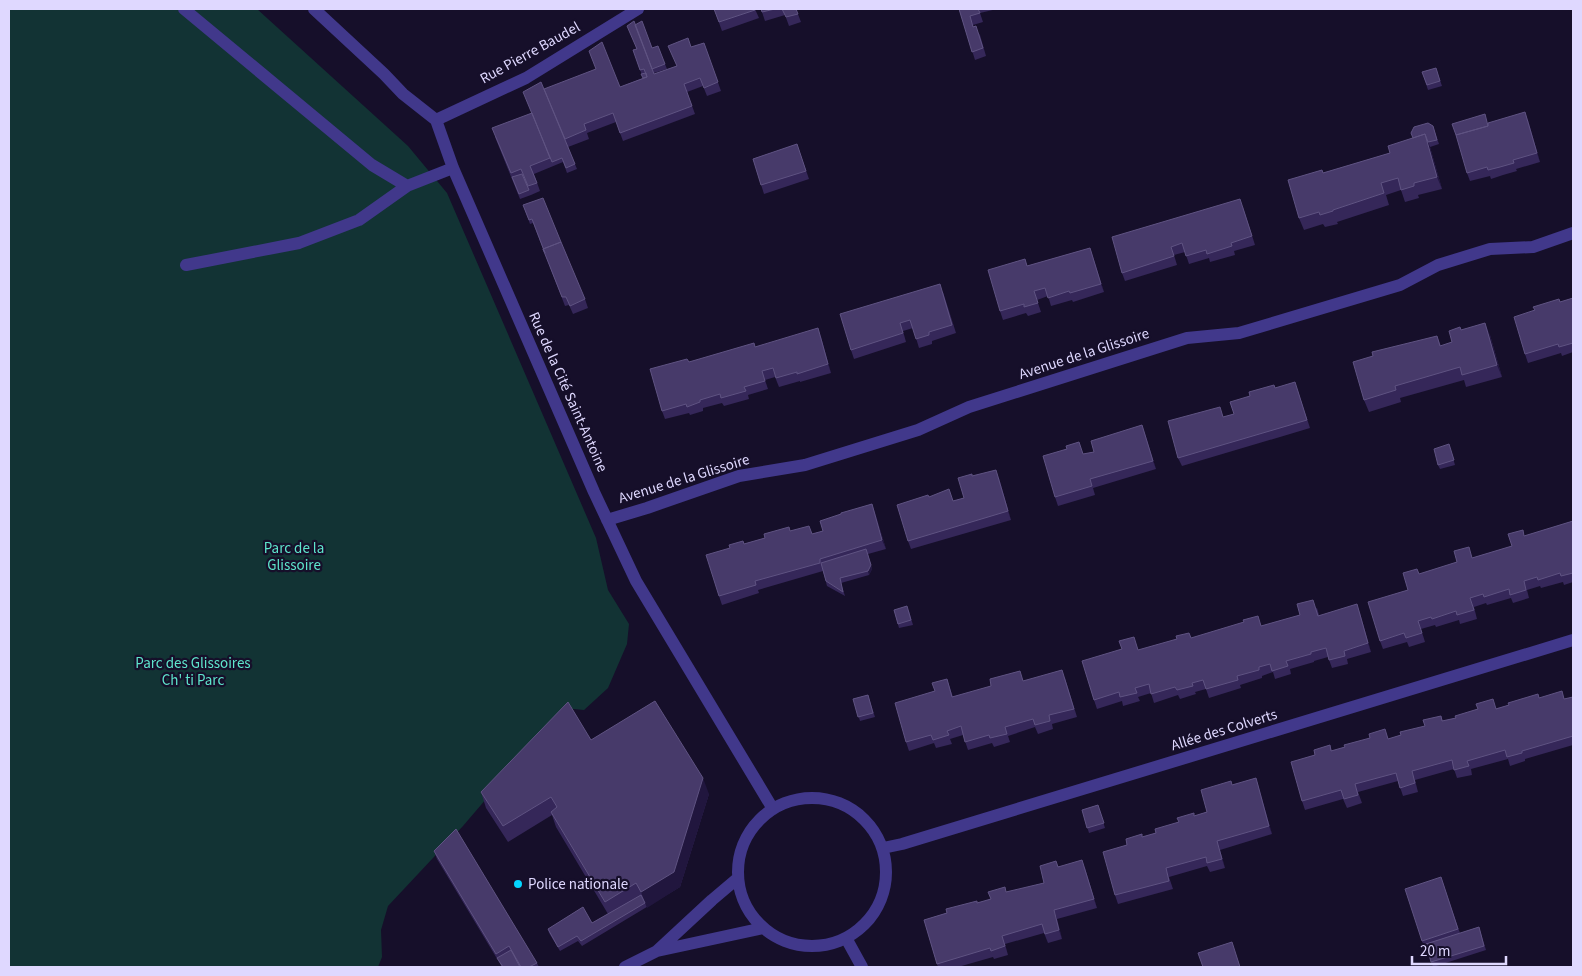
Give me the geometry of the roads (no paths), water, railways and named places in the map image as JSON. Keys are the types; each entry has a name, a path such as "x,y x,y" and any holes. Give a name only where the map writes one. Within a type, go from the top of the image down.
{"street":[{"path":"184,9 372,165 407,186"},
{"path":"314,9 403,94 436,120"},
{"name":"Rue Pierre Baudel","path":"436,120 526,78 638,9"},
{"name":"Rue de la Cité Saint-Antoine","path":"436,120 453,168 607,520 646,599 773,809"},
{"path":"186,265 299,243 359,220 407,186 453,168"},
{"name":"Avenue de la Glissoire","path":"607,520 739,476 806,465 918,430 969,407 1187,338 1239,333 1400,285 1446,262 1490,249 1533,246 1573,233"},
{"name":"Allée des Colverts","path":"883,848 1573,640"},
{"path":"804,798 838,802 866,820 883,848 887,874 881,900 867,922 846,938 818,946 789,942 763,928 745,904 738,878 741,851 753,827 773,809 804,798"},
{"path":"657,951 738,878"},
{"path":"625,967 657,951 763,928"},
{"path":"846,938 862,967"}],"place":[{"name":"Police nationale","path":"518,884"}],"park label":[{"name":"Parc de la Glissoire","path":"294,556"},
{"name":"Parc des Glissoires Ch' ti Parc","path":"193,672"}]}
